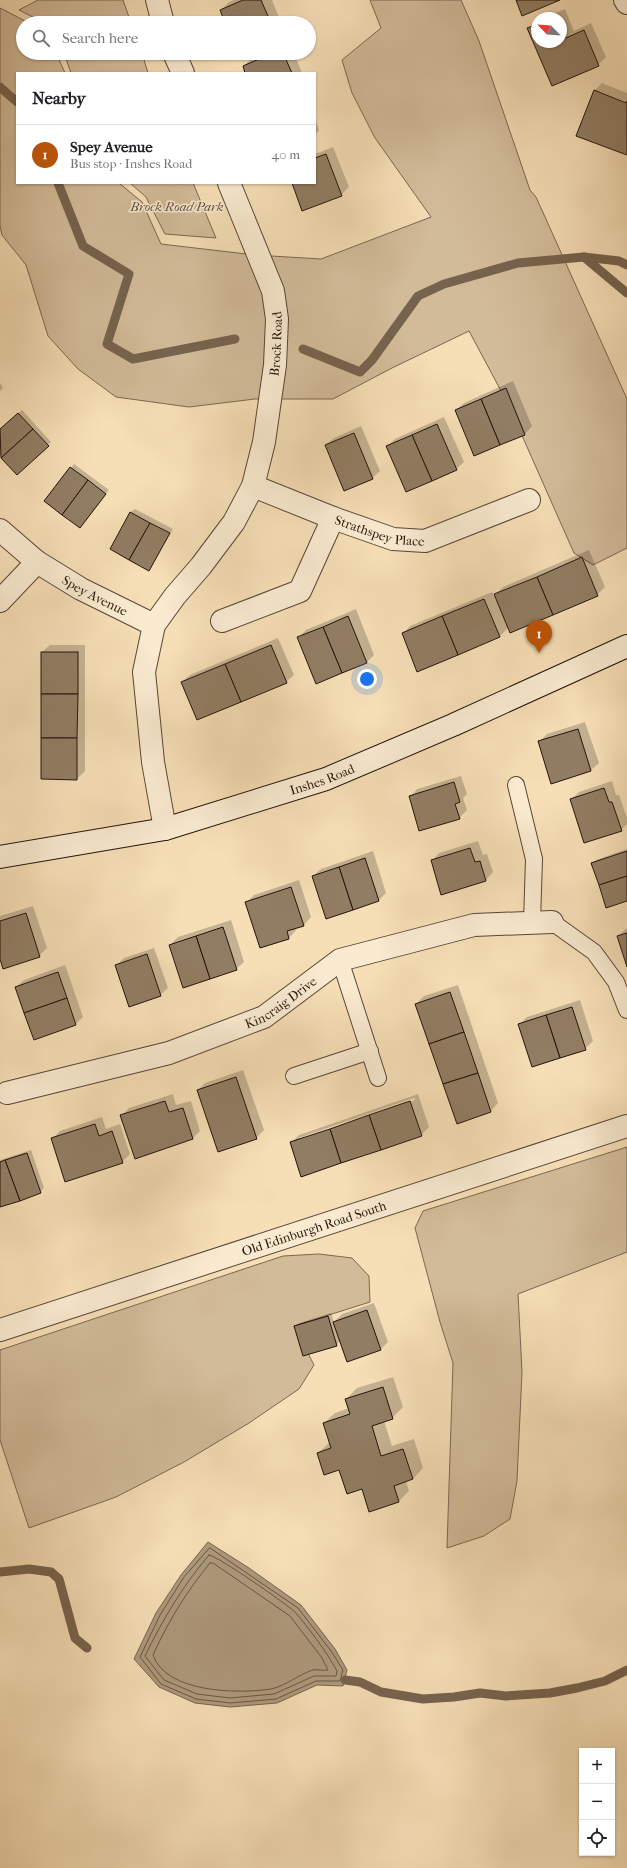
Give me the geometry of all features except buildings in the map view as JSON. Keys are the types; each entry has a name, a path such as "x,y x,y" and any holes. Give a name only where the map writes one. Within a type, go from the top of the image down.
{"street":[{"path":"157,0 161,16"},
{"path":"177,60 183,72"},
{"name":"Brock Road","path":"154,625 175,596 234,522 253,486 264,442 275,365 277,319 273,290 228,184"},
{"name":"Strathspey Place","path":"253,486 393,540 425,541 529,500"},
{"path":"222,621 300,591 333,518"},
{"name":"Spey Avenue","path":"0,530 37,562 81,589 154,625"},
{"path":"0,601 37,562"},
{"path":"154,625 144,672 153,762 165,828"},
{"name":"Inshes Road","path":"0,857 165,828 326,779 453,725 627,646"},
{"name":"Kincraig Drive","path":"2,1091 169,1053 264,1017 340,960 474,924 542,922"},
{"name":"Old Edinburgh Road South","path":"0,1330 627,1126"}],"lane":[{"path":"516,785 534,859 542,922 594,952 616,982 627,1010"},
{"path":"340,960 378,1078"},
{"path":"294,1076 370,1052"}],"green space":[{"path":"38,0 123,0 129,16 31,16 19,10"},
{"path":"370,0 461,0 479,41 530,190 536,197 627,399 627,548 593,565 574,553 508,404 469,331 392,368 333,399 255,399 189,407 116,397 78,369 48,336 26,265 2,235 0,226 0,8 16,16 16,60 59,60 65,72 16,72 16,184 120,184 142,202 161,244 255,255 321,259 431,217 375,138 352,93 342,60 381,28"},
{"path":"66,60 144,60 148,72 71,72"},
{"name":"Brock Road Park","path":"131,184 193,184 216,238 165,234 146,197"},
{"path":"627,1147 627,1252 518,1294 522,1372 517,1481 510,1519 484,1536 447,1548 453,1363 440,1322 415,1228 423,1211"},
{"path":"319,1254 352,1258 369,1276 370,1302 294,1326 314,1365 299,1389 249,1423 184,1462 116,1497 29,1528 0,1440 0,1350 283,1256"}],"water":[{"path":"208,1542 249,1568 301,1605 335,1649 347,1670 343,1686 317,1685 277,1703 230,1707 195,1703 159,1687 134,1659 156,1613 181,1575"}],"waterway":[{"path":"0,87 16,101"},
{"path":"58,184 83,246 129,274 107,344 133,359 235,339"},
{"path":"584,257 627,293"},
{"path":"303,349 360,372 372,360 418,296 444,284 518,263 584,257 619,261 627,265"},
{"path":"0,1572 29,1569 51,1572 59,1579 75,1638 87,1648"},
{"path":"345,1680 360,1682 381,1692 423,1699 454,1697 480,1693 506,1696 550,1693 605,1681 627,1670"}],"place":[{"name":"Spey Avenue","path":"539,653"}]}
